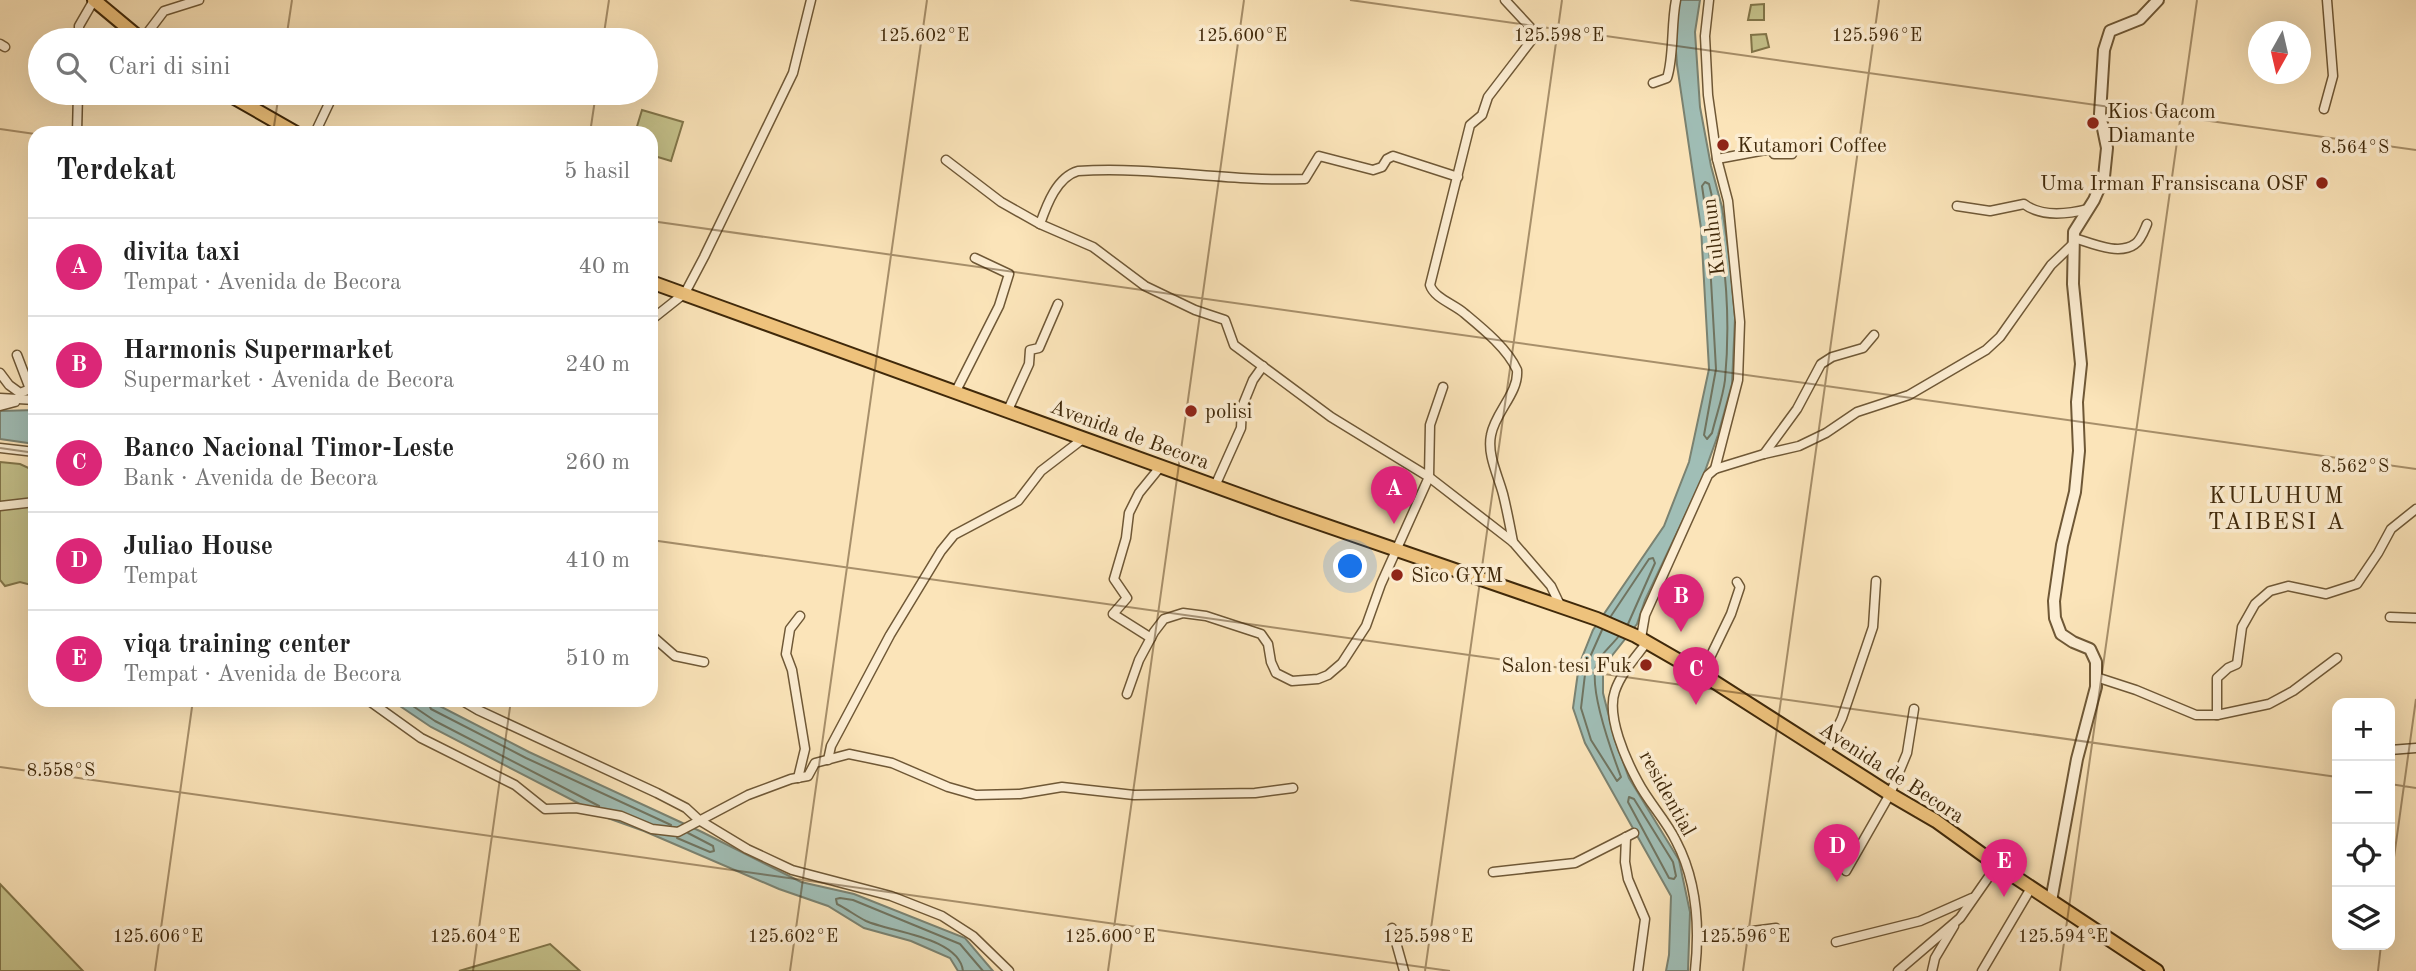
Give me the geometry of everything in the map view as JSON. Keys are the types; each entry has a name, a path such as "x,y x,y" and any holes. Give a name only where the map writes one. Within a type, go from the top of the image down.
{"main road":[{"path":"94,0 128,28"},
{"path":"247,105 284,126"},
{"name":"Avenida de Becora","path":"658,284 1215,486 1597,619 1641,639 1702,674 1936,821 1997,865 2157,971"}],"street":[{"path":"79,28 94,0"},
{"path":"151,28 164,11 200,0"},
{"path":"658,314 685,293 793,73 811,0"},
{"path":"1505,0 1530,27 1534,37 1488,97 1482,115 1470,125 1431,289 1464,312 1502,350 1517,370 1516,384 1493,426 1490,441 1491,455 1507,508 1513,542"},
{"path":"1653,83 1667,78 1670,70 1672,22 1676,0"},
{"name":"Kuluhun","path":"1641,639 1645,614 1708,475 1714,469 1738,380 1740,323 1728,201 1717,159 1708,95 1704,36 1709,0"},
{"path":"2051,901 2064,820 2092,706 2096,677 2096,662 2090,649 2061,634 2055,618 2054,601 2062,545 2075,492 2079,451 2077,402 2081,364 2073,284 2074,232 2104,177 2107,148 2100,114 2104,50 2110,31 2140,19 2158,0"},
{"path":"2324,109 2333,76 2327,0"},
{"path":"78,105 78,126"},
{"path":"318,126 328,105"},
{"path":"1717,159 1771,149 1774,153 1791,154"},
{"path":"1040,224 1062,180 1070,173 1079,171 1134,169 1233,179 1305,179 1319,156 1373,170 1382,167 1387,159 1393,156 1458,177"},
{"path":"946,160 1002,202 1040,224 1093,247 1145,286 1195,310 1225,320 1234,345 1331,416 1429,477 1513,542 1551,586 1561,607"},
{"path":"1957,206 1990,211 2024,204 2032,211 2071,214 2088,209"},
{"path":"2073,241 2113,249 2127,248 2138,243 2147,224"},
{"path":"1714,469 1799,446 1826,433 1857,412 1909,395 1986,351 2000,337 2051,265 2073,241"},
{"path":"956,391 999,306 1009,274 975,258"},
{"path":"1008,410 1029,364 1030,350 1039,348 1058,304"},
{"path":"1764,454 1797,409 1821,364 1832,357 1863,348 1874,335"},
{"path":"17,355 28,384"},
{"path":"1215,486 1241,428 1242,407 1253,380 1263,366"},
{"path":"0,373 9,385 20,393 28,390"},
{"path":"1127,694 1139,660 1151,638 1164,620 1183,613 1206,616 1261,634 1268,643 1276,673 1292,681 1318,679 1328,675 1342,663 1366,626 1396,549 1429,477 1430,425 1443,387"},
{"path":"0,398 28,400"},
{"path":"0,406 21,400"},
{"path":"828,760 831,746 883,647 942,551 954,536 1018,501 1041,471 1084,438"},
{"path":"0,448 28,451"},
{"path":"1151,638 1113,614 1128,598 1114,579 1129,513 1139,493 1161,466"},
{"path":"0,506 28,503"},
{"path":"2217,715 2217,678 2237,664 2242,627 2255,604 2270,591 2288,586 2326,594 2357,584 2391,529 2416,509"},
{"path":"1826,752 1842,718 1873,627 1876,581"},
{"path":"1702,674 1731,614 1740,587 1737,582"},
{"path":"798,778 804,749 792,670 786,654 790,629 800,616"},
{"path":"2390,617 2416,618"},
{"name":"residential","path":"1641,639 1615,689 1614,719 1637,782 1676,840 1686,865 1697,913 1695,971"},
{"path":"658,641 675,656 704,662"},
{"path":"2096,677 2196,715 2217,715 2269,704 2293,691 2337,658"},
{"path":"378,707 421,738 515,785 545,809 576,808 621,816 652,829 678,832 748,795 807,776 815,764 849,754 892,763 938,783 976,795 1020,794 1062,787 1134,795 1255,793 1293,788"},
{"path":"473,707 657,793 686,808 699,820 747,849 792,870 891,896 942,916 973,936 1009,971"},
{"path":"1846,872 1890,794 1907,753 1914,709"},
{"path":"2395,750 2416,748"},
{"path":"1493,872 1575,863 1630,835 1625,862 1628,879 1645,919 1638,971"},
{"path":"1931,971 1935,958 1997,865"},
{"path":"1982,971 2031,888"},
{"path":"1836,942 1920,921 1974,898"},
{"path":"1898,971 1960,918"},
{"path":"1392,928 1404,971"},
{"path":"1698,938 1776,928"}],"shaded area":[{"path":"1764,4 1764,20 1748,20 1751,5"},
{"path":"1766,34 1769,47 1752,52 1751,35"},
{"path":"642,110 683,122 671,161 658,157 658,126 637,126"},
{"path":"0,462 28,468 28,584 20,582 5,586 0,580"},
{"path":"0,884 83,971 0,971"},
{"path":"550,944 580,971 459,971"}],"water":[{"path":"1679,0 1700,0 1695,32 1700,107 1722,207 1730,262 1735,318 1732,384 1701,482 1645,600 1637,624 1603,667 1603,693 1615,740 1629,778 1679,860 1690,912 1688,971 1666,971 1671,896 1585,743 1573,708 1579,665 1593,630 1664,526 1689,462 1709,369 1701,228 1677,65 1675,37"},
{"path":"28,410 28,443 0,439 0,411"},
{"path":"401,707 442,707 529,752 702,832 801,882 854,894 965,938 993,971 958,971 950,958 911,941 864,928 828,906 779,889 605,817 431,727"}],"place":[{"name":"Kios Gacom Diamante","path":"2093,123"},
{"name":"Kutamori Coffee","path":"1723,145"},
{"name":"Uma Irman Fransiscana OSF","path":"2322,183"},
{"name":"polisi","path":"1191,411"},
{"name":"divita taxi","path":"1394,524"},
{"name":"Sico GYM","path":"1397,575"},
{"name":"Harmonis Supermarket","path":"1681,632"},
{"name":"Salon tesi Fuk","path":"1646,665"},
{"name":"Banco Nacional Timor-Leste","path":"1696,705"},
{"name":"Juliao House","path":"1837,882"},
{"name":"viqa training center","path":"2004,897"}],"district":[{"name":"KULUHUM TAIBESI A","path":"2277,508"}]}
